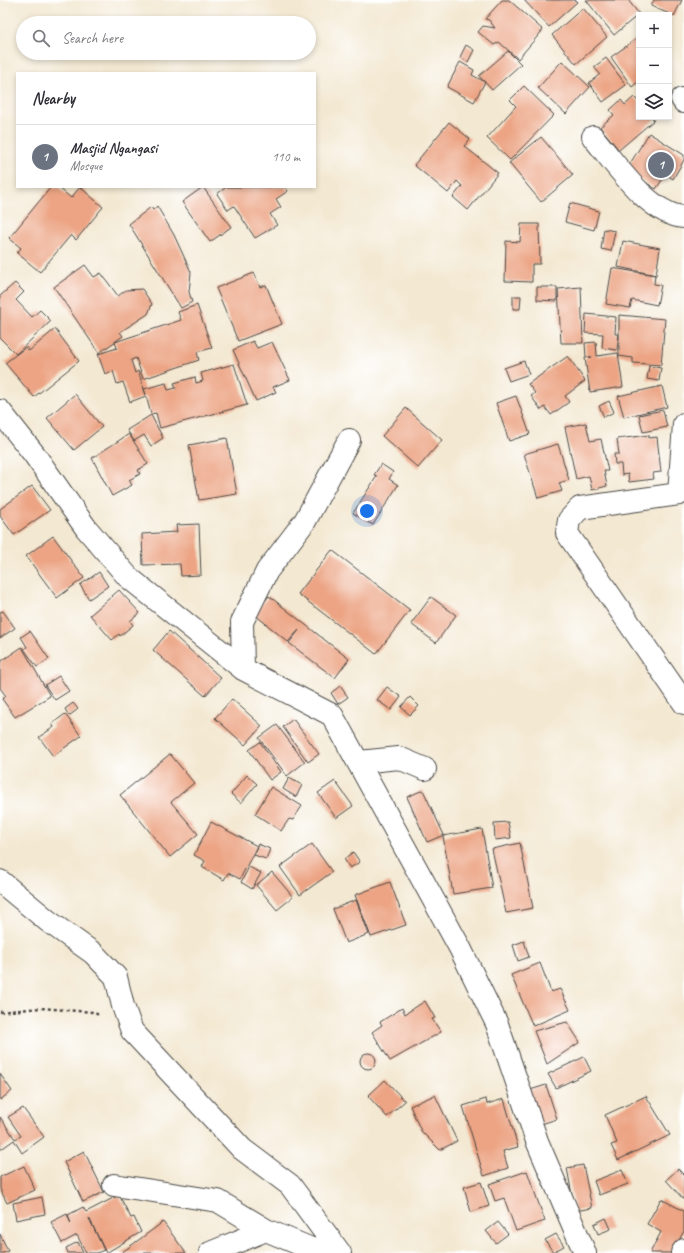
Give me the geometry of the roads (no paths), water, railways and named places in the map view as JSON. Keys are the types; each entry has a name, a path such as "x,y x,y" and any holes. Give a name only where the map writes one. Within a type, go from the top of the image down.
{"street":[{"path":"593,137 642,196 676,216 684,217"},
{"path":"0,411 34,454 86,528 128,577 243,669 332,715 460,948 497,1024 536,1141 585,1253"},
{"path":"684,424 682,494 580,508 569,520 567,533 684,703"},
{"path":"243,669 242,622 267,571 305,521 349,440"},
{"path":"359,762 399,758 425,769"},
{"path":"0,881 48,921 94,953 116,977 123,1006 132,1031 242,1150 290,1184 340,1253"},
{"path":"114,1185 218,1200 266,1230 321,1253"},
{"path":"210,1253 266,1230"}],"place":[{"name":"Masjid Ngangasi","path":"661,165"}]}
